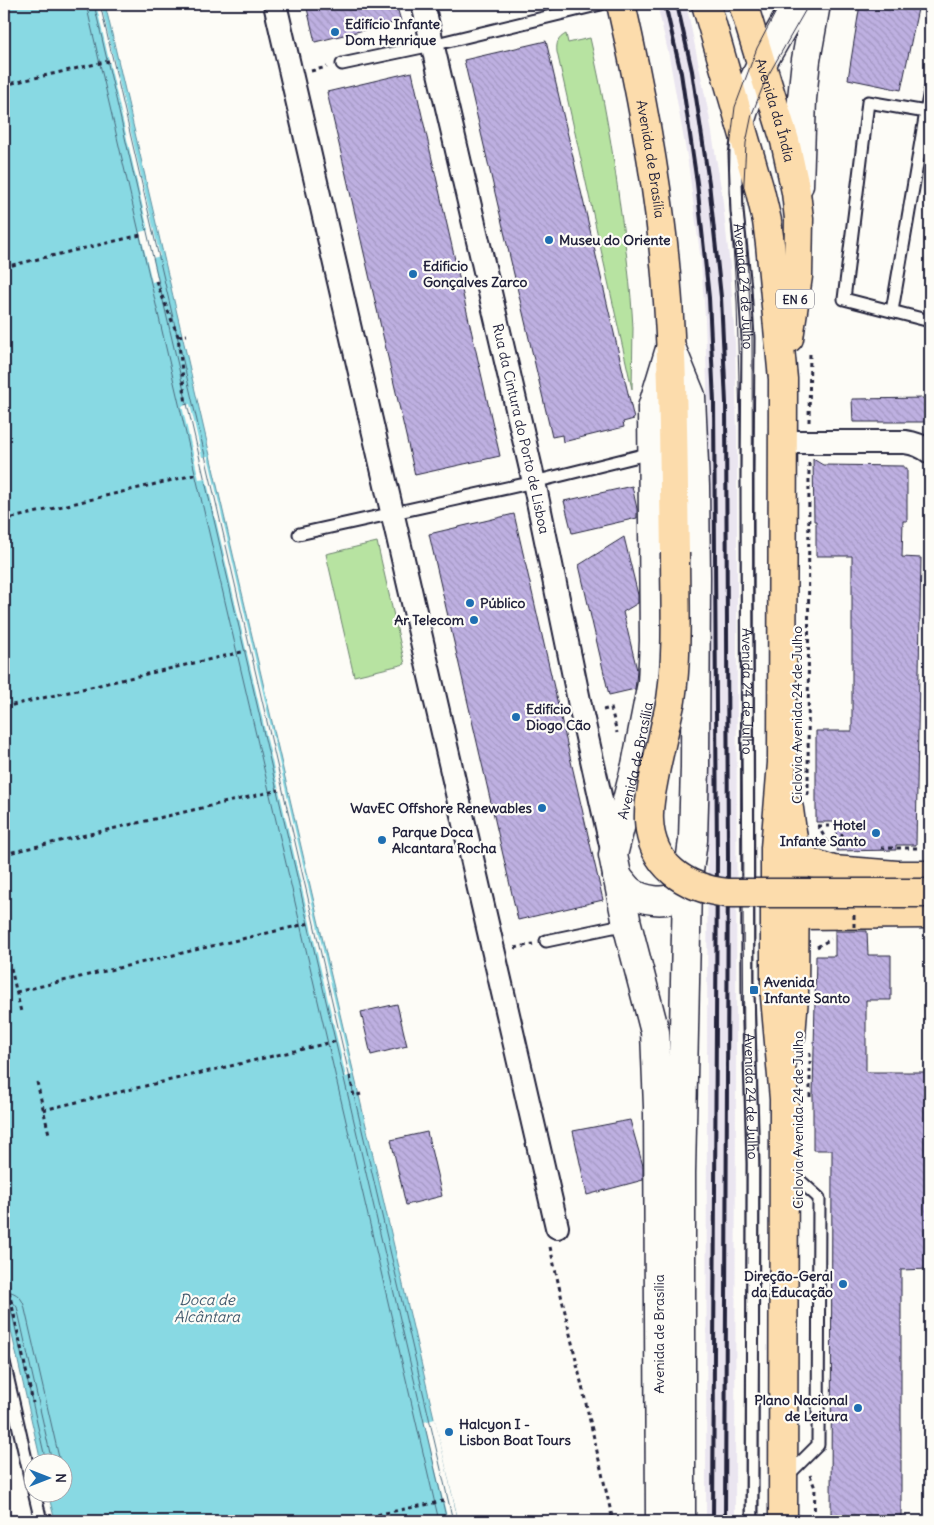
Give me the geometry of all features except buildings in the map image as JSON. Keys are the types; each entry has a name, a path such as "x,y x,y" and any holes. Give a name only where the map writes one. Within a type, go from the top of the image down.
{"main road":[{"name":"Avenida de Brasília","path":"621,4 645,114 655,181 663,244 671,346"},
{"path":"706,4 740,123"},
{"name":"Avenida da Índia","path":"743,4 785,141 792,171 798,219"},
{"name":"Avenida 24 de Julho","path":"740,123 767,221 783,379 796,442 782,764 785,851 775,997 797,1099"},
{"name":"Avenida 24 de Julho","path":"783,379 798,276 798,219"},
{"path":"671,346 675,661 674,684 649,800 648,819 652,841 662,860 675,874 694,886 714,892 784,894 930,893"},
{"path":"785,851 833,870 897,875 930,875"},
{"name":"Avenida 24 de Julho","path":"783,1521 784,1166 797,1099 794,997 795,915 785,851"},
{"path":"795,915 930,914"}],"street":[{"path":"275,4 494,953 553,1233"},
{"name":"Rua da Cintura do Porto de Lisboa","path":"423,4 534,482 615,866"},
{"path":"740,123 752,84 796,4"},
{"path":"798,219 802,99 806,60 816,4"},
{"name":"Avenida de Brasília","path":"670,1173 656,1032 627,924 615,866 652,683 654,641 652,408 671,346"},
{"name":"Avenida de Brasília","path":"660,1521 674,1504 670,1173 687,887 693,840 695,767 696,577 695,486 691,396 671,346"},
{"path":"796,442 905,442 915,443 930,452"},
{"path":"615,866 630,891 641,897 652,900 670,899 679,895 687,887"}],"lane":[{"path":"342,64 432,45 601,4"},
{"path":"892,311 930,91"},
{"path":"926,112 868,102 844,299 930,321"},
{"name":"Avenida 24 de Julho","path":"740,123 735,154 737,202 746,288 748,338 748,990 752,1163 752,1521"},
{"path":"299,534 534,482 651,453"},
{"path":"546,941 627,924"},
{"path":"783,1480 818,1445 819,1198 784,1166"},
{"path":"4,1362 24,1452"},
{"path":"36,1502 41,1521"}],"path":[{"path":"4,86 109,61"},
{"path":"291,75 342,64"},
{"path":"4,267 141,235"},
{"path":"156,281 178,336 186,405"},
{"path":"178,336 187,334"},
{"name":"Ciclovia Avenida 24 de Julho","path":"808,801 796,442 810,344"},
{"path":"4,520 198,474"},
{"path":"4,707 246,651"},
{"path":"4,854 279,790"},
{"path":"818,826 831,848"},
{"path":"809,827 842,826 842,847 850,847"},
{"path":"876,848 920,848"},
{"path":"16,992 310,923"},
{"path":"494,953 546,941"},
{"path":"11,968 21,1012"},
{"path":"43,1110 337,1041"},
{"name":"Ciclovia Avenida 24 de Julho","path":"797,1099 810,1050"},
{"path":"350,1076 354,1096 361,1094"},
{"path":"37,1082 49,1134"},
{"path":"553,1233 613,1521"},
{"path":"4,1268 33,1403"},
{"path":"808,1455 808,1468 815,1488 814,1521"},
{"path":"346,1521 444,1501"}],"shaded area":[{"path":"657,4 686,4 689,17 709,115 722,194 730,267 735,344 737,621 735,1521 706,1521 708,420 705,316 701,261 688,162 669,56"},
{"path":"4,1483 13,1521 4,1521"}],"green space":[{"path":"566,34 568,43 590,38 603,101 614,164 630,283 633,328 632,389 557,52 558,41"},
{"path":"377,542 405,664 354,676 326,554"}],"water":[{"name":"Doca de Alcântara","path":"4,4 105,4 458,1521 55,1521 50,1502 72,1502 72,1452 39,1452 4,1300"}],"pier":[{"path":"96,4 101,4 160,256 153,258 158,281 152,282 140,232 148,230"},
{"path":"190,404 202,457 208,456 352,1075 346,1077 206,478 199,479 182,406"},
{"path":"435,1419 458,1521 448,1521 424,1422"}],"tram line":[{"path":"746,1521 747,1163 744,1060 740,422 737,302 729,192 730,148 735,107 757,48 780,4"},
{"path":"758,1521 759,1163 754,990 752,333 743,201 746,143 752,114 766,79 809,4"}],"railway":[{"path":"665,4 681,73 697,183 709,298 714,402 717,859 713,1521"},
{"path":"677,4 692,71 709,183 721,297 726,403 728,859 725,1521"}],"place":[{"name":"Edifício Infante Dom Henrique","path":"335,32"},
{"name":"Museu do Oriente","path":"549,240"},
{"name":"Edificio Gonçalves Zarco","path":"413,274"},
{"name":"Público","path":"470,603"},
{"name":"Ar Telecom","path":"474,620"},
{"name":"Edifício Diogo Cão","path":"516,717"},
{"name":"WavEC Offshore Renewables","path":"542,808"},
{"name":"Hotel Infante Santo","path":"876,833"},
{"name":"Parque Doca Alcantara Rocha","path":"382,840"},
{"name":"Avenida Infante Santo","path":"754,990"},
{"name":"Direção-Geral da Educação","path":"843,1284"},
{"name":"Plano Nacional de Leitura","path":"858,1408"},
{"name":"Halcyon I - Lisbon Boat Tours","path":"449,1432"}]}
